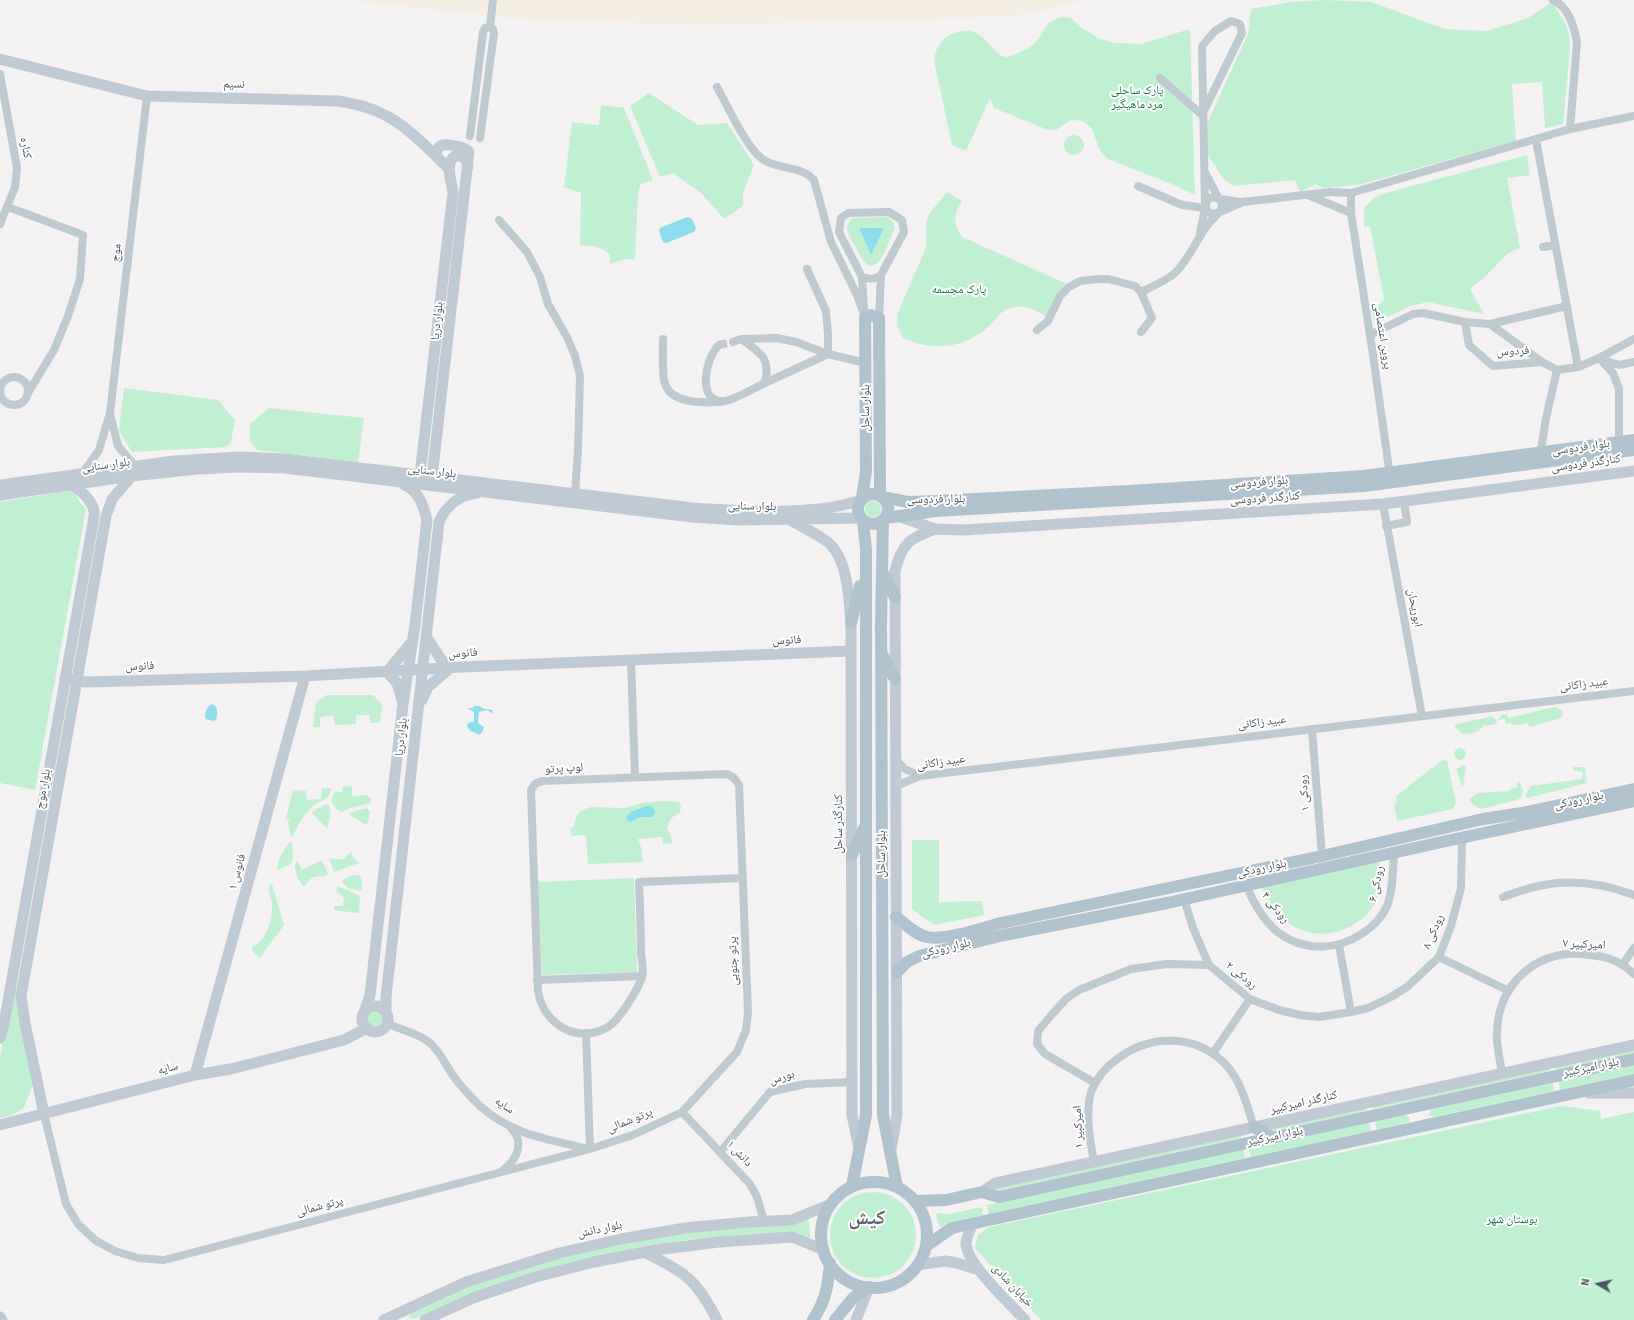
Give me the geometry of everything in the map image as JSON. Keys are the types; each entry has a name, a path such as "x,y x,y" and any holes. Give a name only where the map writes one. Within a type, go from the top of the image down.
{"main road":[{"path":"865,318 871,315 879,318"},
{"name":"بلوار ساحل","path":"861,500 866,471 865,318"},
{"name":"بلوار ساحل","path":"879,318 881,496"},
{"name":"بلوار فردوسی","path":"1540,458 1634,440"},
{"name":"بلوار فردوسی","path":"881,496 908,502 936,502 1390,478 1540,458 1634,450"},
{"name":"بلوار فردوسی","path":"884,519 898,515 936,511 1364,486 1390,478"},
{"path":"870,494 881,496 888,508 884,519 875,524 870,524 862,519 858,512 858,507 861,500 870,494"},
{"name":"بلوار ساحل","path":"852,1186 860,1154 866,1115 866,549 862,519"},
{"name":"بلوار ساحل","path":"884,519 882,653 883,1115 897,1187"},
{"path":"851,623 865,568"},
{"path":"883,573 895,597"},
{"path":"882,653 895,679"},
{"name":"بلوار رودکی","path":"896,917 907,926 927,937 949,936 1001,923 1322,856 1483,819 1522,813 1634,789"},
{"name":"بلوار رودکی","path":"896,972 913,958 1004,935 1184,899 1246,884 1634,801"},
{"path":"852,855 866,825"},
{"path":"925,954 921,951 920,943 927,937"},
{"name":"بلوار امیرکبیر","path":"915,1201 946,1200 982,1192 999,1197 1634,1059"},
{"name":"بلوار امیرکبیر","path":"926,1246 952,1228 973,1223 1634,1080"},
{"path":"1417,1106 1422,1126"},
{"path":"1254,1127 1272,1137"},
{"path":"872,1182 885,1183 897,1187 907,1193 915,1201 922,1212 926,1225 926,1246 917,1265 908,1275 883,1287 870,1287 850,1282 838,1274 830,1263 824,1250 822,1230 825,1216 831,1204 840,1194 852,1186 872,1182"},
{"path":"813,1320 822,1307 828,1289 830,1263"},
{"path":"835,1320 853,1298 870,1287"}],"street":[{"path":"480,138 494,33 493,29 490,27 493,0"},
{"path":"1553,0 1558,2 1570,18 1575,29 1577,42 1570,130"},
{"path":"1202,115 1242,33 1240,24 1231,22 1215,31 1202,46 1202,115 1205,206 1211,214 1243,202"},
{"path":"470,136 483,32 485,28 490,27"},
{"name":"نسیم","path":"0,59 147,96 338,101 367,106 387,115 435,155 449,169"},
{"name":"کناره","path":"0,74 17,168 15,187 0,224"},
{"path":"1160,78 1202,115"},
{"path":"717,87 749,143 761,158 772,164 790,170 801,171 810,175 814,180 831,242 857,295 865,318"},
{"name":"موج","path":"110,413 147,96"},
{"path":"1200,234 1205,206 1207,200 1212,197 1243,202 1330,192 1351,193 1394,179 1570,130 1634,116"},
{"path":"1536,140 1578,366"},
{"name":"بلوار دریا","path":"432,477 455,286 469,152 464,148 443,145 439,147 435,155"},
{"path":"449,169 452,158 460,156 466,160 468,167"},
{"name":"بلوار دریا","path":"420,475 453,193 449,169"},
{"path":"1141,292 1176,273 1187,258 1200,234 1222,206 1205,171"},
{"path":"1138,186 1182,205 1205,206"},
{"name":"پروین اعتصامی","path":"1351,193 1351,213 1390,478"},
{"path":"1307,194 1351,213"},
{"path":"8,207 83,235 80,280 68,316 54,350 24,401 16,405 12,405 4,401 0,393 0,389 8,379 16,377 24,381 27,385 28,393"},
{"path":"865,318 862,277 839,232 841,218 848,213 889,212 902,220 904,232 881,275 879,318"},
{"path":"499,220 527,252 540,277 548,304 568,337 575,356 580,376 575,494"},
{"path":"1543,247 1555,245"},
{"path":"807,269 826,311 828,354"},
{"path":"862,277 872,279 878,278 881,275"},
{"path":"1037,330 1048,321 1060,296 1069,287 1080,282 1108,279 1135,286 1141,292 1152,318 1141,332"},
{"path":"443,284 455,286"},
{"path":"1370,335 1413,314 1423,313 1465,322 1490,324 1567,306"},
{"name":"فردوس","path":"1465,322 1469,345 1493,366 1542,362"},
{"name":"فردوس","path":"1490,324 1542,362 1557,370"},
{"path":"733,342 741,339 777,338 790,340 828,354 866,363"},
{"path":"663,339 664,381 671,392 688,402 706,403 726,401 828,354"},
{"path":"741,339 754,348 766,364 768,371 765,383"},
{"path":"1540,458 1546,418 1557,370 1578,366 1599,358 1634,339"},
{"path":"719,345 710,356 707,366 706,386 709,395 714,400 726,401"},
{"path":"1599,358 1619,365 1634,362"},
{"path":"1599,358 1613,373 1619,389 1619,442"},
{"path":"429,402 440,404"},
{"path":"110,413 118,446 133,471"},
{"path":"82,474 99,450 110,413"},
{"name":"بلوار سنایی","path":"0,495 71,484 174,462 240,457 285,459 693,508 738,511 790,511 827,508 861,500"},
{"name":"بلوار سنایی","path":"0,485 82,474 240,466 284,468 692,517 738,520 862,519"},
{"name":"بلوار موج","path":"44,1114 25,1023 21,996 106,516 112,499 133,471"},
{"name":"کنارگذر فردوسی","path":"898,515 935,529 964,530 1383,504 1634,471"},
{"name":"بلوار دریا","path":"365,1010 370,995 403,704 413,641 427,520 424,506 415,491 408,486 395,481"},
{"name":"بلوار موج","path":"0,1038 4,1024 94,511 85,495 71,484"},
{"name":"بلوار دریا","path":"386,1012 386,997 439,522 443,513 455,501 470,494 484,492"},
{"path":"1386,526 1407,522 1404,502"},
{"name":"ابوریحان","path":"1383,504 1422,716"},
{"name":"کنارگذر ساحل","path":"790,520 826,540 833,548 844,570 851,623 852,1115 860,1154"},
{"path":"890,1154 897,1115 895,571 900,554 907,544 920,535 935,529"},
{"path":"419,706 428,687 450,668 440,658 426,636"},
{"path":"403,704 397,683 387,672 413,641"},
{"name":"فانوس","path":"65,678 86,682 305,676 450,668 851,651"},
{"path":"631,660 635,778"},
{"name":"فانوس ۱","path":"195,1075 305,676"},
{"name":"عبید زاکانی","path":"896,786 920,776 1634,691"},
{"name":"رودکی ۱","path":"1312,729 1322,856"},
{"path":"896,760 905,769 920,776"},
{"name":"لوپ پرتو","path":"642,976 615,1022 601,1030 586,1033 570,1031 556,1024 545,1013 539,998 537,980 530,794 532,787 538,782 542,781 727,774 734,778 739,786"},
{"name":"پرتو جنوبی","path":"682,1112 737,1052 746,1030 748,1012 739,786"},
{"name":"رودکی ۸","path":"1351,1012 1368,1008 1407,987 1438,957 1451,926 1462,888 1462,837"},
{"name":"رودکی ۶","path":"1339,945 1352,940 1367,930 1379,919 1387,906 1394,852"},
{"path":"537,980 642,976 639,882 743,878"},
{"path":"1503,897 1539,886 1563,882 1591,884 1621,890 1634,895"},
{"name":"رودکی ۴","path":"1246,884 1261,912 1274,928 1285,937 1298,943 1313,946 1331,947 1339,945"},
{"name":"رودکی ۲","path":"1184,899 1193,928 1209,965 1250,999 1279,1010 1306,1016 1319,1017 1351,1012"},
{"path":"21,922 33,924"},
{"path":"1339,945 1351,1012"},
{"path":"1623,964 1634,948"},
{"name":"امیرکبیر ۷","path":"1509,991 1527,970 1552,956 1568,953 1594,955 1614,959 1623,964 1634,974"},
{"path":"1438,957 1509,991 1500,1010 1497,1031 1502,1073"},
{"path":"1095,1083 1045,1054 1037,1044 1038,1031 1066,999 1079,990 1131,969 1167,964 1209,965"},
{"path":"1213,1054 1250,999"},
{"path":"372,1006 376,1006 380,1007 386,1012 388,1016 385,1027 374,1032 364,1026 362,1018 365,1010 372,1006"},
{"name":"سایه","path":"387,1023 426,1040 436,1050 453,1075 471,1097 492,1115 509,1126 544,1140 590,1149"},
{"name":"سایه","path":"0,1125 195,1075 230,1069 344,1040 367,1028"},
{"path":"586,1033 590,1149"},
{"name":"امیرکبیر ۱","path":"1094,1162 1089,1134 1088,1113 1090,1098 1095,1083 1112,1063 1122,1055 1142,1044 1160,1040 1179,1040 1197,1045 1213,1054 1228,1067 1239,1084 1254,1127"},
{"name":"کنارگذر امیرکبیر","path":"982,1192 996,1183 1634,1044"},
{"name":"بورس","path":"721,1151 770,1092 805,1084 852,1082"},
{"path":"1577,1092 1634,1093"},
{"name":"پرتو شمالی","path":"44,1114 66,1204 78,1224 95,1240 115,1251 138,1258 164,1260 590,1149 633,1135 682,1112"},
{"name":"دانش ۱","path":"682,1112 721,1151 750,1184 757,1197 764,1221"},
{"path":"500,1172 514,1160 518,1148 516,1136 509,1126"},
{"name":"بلوار دانش","path":"388,1319 466,1282 559,1253 653,1233 717,1225 792,1220 831,1204"},
{"name":"خیابان شادی","path":"973,1223 968,1234 966,1244 969,1256 979,1270 1025,1320"},
{"path":"425,1320 473,1298 532,1278 594,1262 644,1252 718,1242 792,1237 824,1250"},
{"path":"644,1252 679,1270 691,1279 707,1301 717,1320"},
{"name":"خیابان شادی","path":"917,1265 945,1261 979,1270"},
{"path":"856,1320 870,1287"}],"green space":[{"path":"1324,0 1371,2 1445,29 1487,31 1528,18 1552,2 1564,21 1569,34 1570,48 1563,124 1545,128 1542,82 1512,84 1516,141 1358,185 1323,188 1316,184 1300,192 1295,180 1233,186 1223,178 1206,152 1206,126 1248,34 1251,9 1291,2"},
{"name":"پارک ساحلی مرد ماهیگیر","path":"1062,17 1071,18 1082,28 1098,38 1115,43 1141,44 1190,29 1195,195 1172,184 1108,159 1102,153 1091,128 1081,121 1071,120 1056,130 1048,130 994,108 990,98 966,151 952,145 934,60 937,48 944,38 963,31 972,32 980,35 1001,55 1008,57 1032,46 1050,22"},
{"path":"649,93 698,125 727,123 754,165 743,193 743,206 724,219 701,193 673,173 660,177 630,106"},
{"path":"601,105 624,108 653,180 641,184 638,192 635,260 624,259 610,264 610,255 604,250 592,246 580,246 581,193 564,187 572,122 599,125"},
{"path":"1074,135 1081,138 1084,145 1081,152 1074,155 1067,152 1064,145 1067,138"},
{"path":"1527,155 1530,175 1507,178 1520,248 1508,253 1484,278 1470,289 1484,314 1428,302 1410,306 1375,323 1372,313 1384,299 1370,226 1364,227 1364,208 1374,198 1386,193"},
{"name":"پارک مجسمه","path":"947,192 962,201 955,219 962,237 1067,284 1046,317 1030,308 1012,308 1000,314 989,326 974,337 947,346 930,346 903,338 897,325 898,312 926,248 926,222 930,213"},
{"path":"888,217 895,227 885,252 880,260 875,265 870,266 864,262 852,240 847,228 848,225 853,218"},
{"path":"124,388 218,400 235,420 231,442 226,447 132,452 119,431"},
{"path":"269,408 364,418 358,462 257,450 250,441 250,424"},
{"path":"73,490 81,504 86,509 35,790 0,783 0,502"},
{"path":"870,501 876,501 881,506 879,515 876,517 870,517 865,512 865,506"},
{"path":"327,695 373,695 382,704 380,723 370,723 370,715 356,715 356,724 335,725 333,715 320,717 320,727 313,727 316,702"},
{"path":"1555,707 1562,710 1563,714 1561,718 1530,727 1527,723 1519,725 1505,723 1505,719 1498,720 1501,715 1507,714 1508,718"},
{"path":"1491,716 1497,720 1496,724 1483,726 1474,733 1462,734 1455,727 1455,725 1460,723"},
{"path":"1458,748 1462,748 1466,754 1462,760 1458,760 1454,756 1454,752"},
{"path":"1447,760 1456,803 1453,809 1397,821 1394,804 1397,803 1396,796 1441,761"},
{"path":"1462,765 1466,767 1463,788 1457,769"},
{"path":"1573,767 1585,767 1587,783 1527,798 1525,795 1531,786 1582,779 1583,772 1573,770"},
{"path":"1517,782 1520,782 1523,791 1521,798 1517,800 1481,809 1472,804 1469,799 1478,793 1509,791 1510,789 1517,788"},
{"path":"352,786 352,796 365,795 371,798 371,803 350,808 342,812 337,810 331,801 335,792 342,792 342,787"},
{"path":"322,788 331,788 329,795 309,810 296,829 293,837 291,837 288,822 290,820 286,819 293,790 306,791 307,800 321,799"},
{"path":"664,801 679,802 681,806 680,813 671,818 667,827 673,843 663,844 663,837 638,839 642,850 643,862 588,864 586,835 572,836 570,829 574,826 577,815 581,811 591,807 624,808 643,803"},
{"path":"326,804 329,805 331,814 327,829 312,813 316,809"},
{"path":"366,808 370,811 368,823 366,825 350,815 350,813"},
{"path":"912,840 939,840 939,902 982,901 984,915 934,925 912,909"},
{"path":"289,842 292,842 293,858 291,864 277,870 279,859"},
{"path":"351,851 354,859 359,863 334,872 329,858 343,860"},
{"path":"297,860 302,870 322,860 328,874 312,878 304,887 295,871"},
{"path":"1379,860 1379,889 1374,905 1366,915 1356,923 1345,929 1333,932 1321,934 1308,932 1297,928 1286,921 1272,905 1261,886"},
{"path":"352,875 359,875 362,883 361,891 348,888 342,882 345,878"},
{"path":"634,878 637,972 542,975 538,882"},
{"path":"270,884 272,884 284,925 260,958 252,951 252,947 259,942 266,933 270,923 272,903 269,891"},
{"path":"337,886 360,896 359,913 334,910 334,906 343,906 344,898 337,891"},
{"path":"20,949 16,991 17,1007 33,1084 24,1108 12,1115 0,1118 0,1057"},
{"path":"375,1010 381,1013 384,1019 381,1025 375,1028 369,1025 366,1019 369,1013"},
{"path":"1634,1049 1634,1053 1556,1070 1555,1066"},
{"path":"1634,1065 1634,1074 1560,1090 1559,1081"},
{"path":"1549,1067 1550,1071 1373,1109 1372,1106"},
{"path":"1553,1083 1554,1091 1434,1117 1430,1116 1429,1114 1432,1109"},
{"name":"بوستان شهر","path":"1561,1106 1600,1111 1601,1119 1634,1112 1634,1320 1041,1320 975,1248 978,1235 989,1227"},
{"path":"1366,1107 1367,1111 1269,1132 1265,1129"},
{"path":"1405,1115 1410,1118 1409,1122 1377,1130 1375,1121"},
{"path":"1369,1122 1371,1131 1251,1157 1249,1149"},
{"path":"1240,1134 1241,1138 998,1191 997,1187"},
{"path":"1243,1150 1245,1158 989,1214 987,1205"},
{"path":"865,1192 881,1192 890,1195 904,1204 913,1218 916,1227 916,1243 913,1252 904,1266 890,1275 881,1278 865,1278 849,1271 842,1266 837,1259 830,1243 830,1227 837,1211 842,1204 849,1199"},
{"path":"982,1207 983,1215 951,1222 941,1227 939,1225 936,1214 949,1214"},
{"path":"809,1219 810,1238 799,1234 750,1234 686,1240 593,1257 471,1293 414,1319 409,1318 410,1314 468,1287 560,1258 622,1243 685,1233 799,1223"}],"sand":[{"path":"349,0 1088,0 1019,15 962,18 695,25 506,18"}],"water":[{"path":"687,217 692,219 696,228 694,232 666,243 663,242 659,231 660,228"},
{"path":"859,228 884,228 871,255"},
{"path":"212,704 215,706 217,713 216,720 213,721 206,719 205,715 207,708"},
{"path":"474,706 492,710 493,714 487,710 479,712 478,723 484,727 482,733 478,735 470,731 467,726 468,723 474,722 474,712 467,708 473,708"},
{"path":"646,806 651,806 654,809 655,813 652,817 640,817 631,822 628,821 626,817 631,812"}],"tunnel":[{"path":"719,345 733,342"}],"district":[{"name":"كيش","path":"867,1220"}]}
